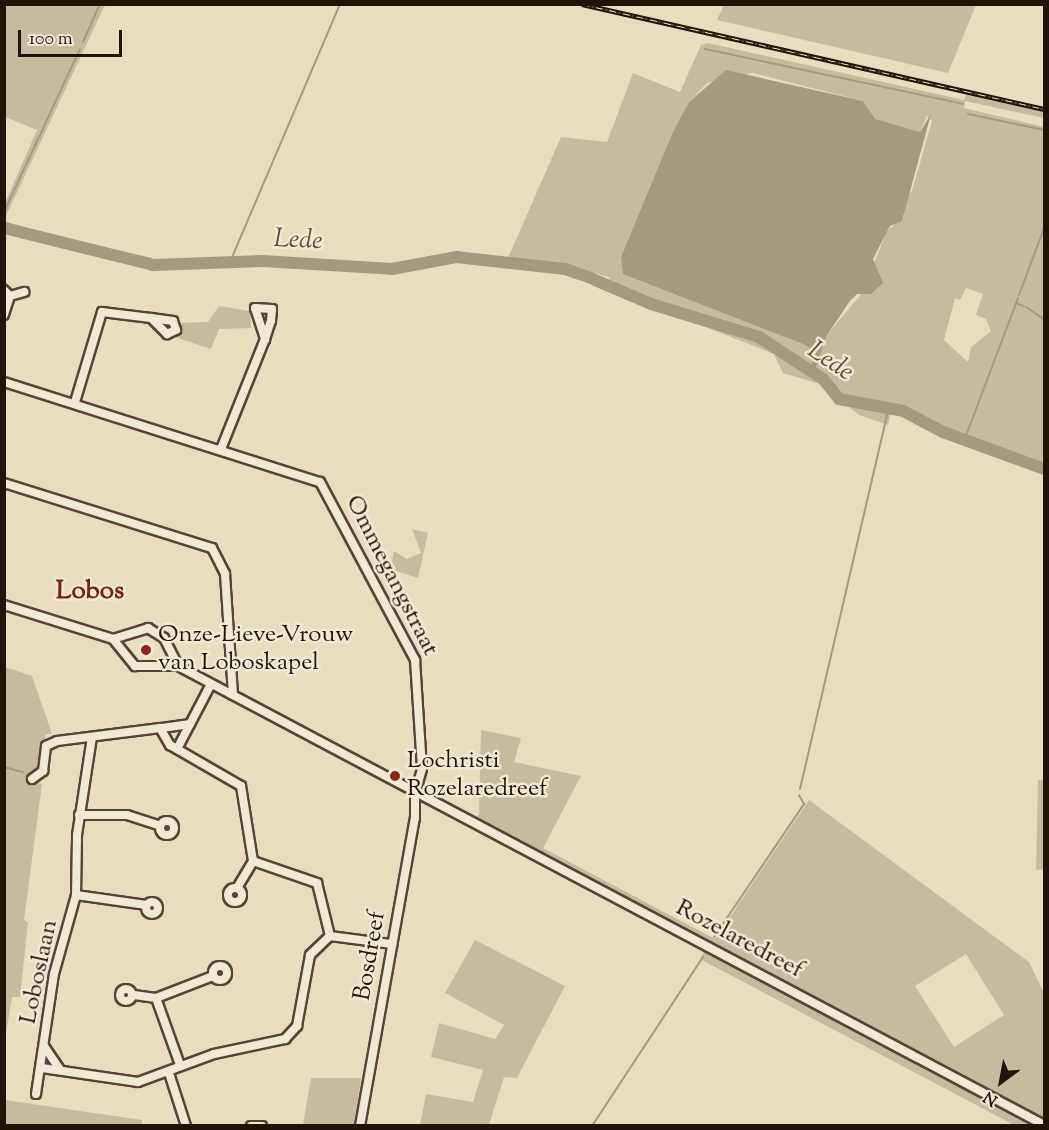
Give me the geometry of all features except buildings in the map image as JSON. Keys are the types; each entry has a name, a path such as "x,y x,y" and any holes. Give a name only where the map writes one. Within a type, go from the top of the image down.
{"street":[{"path":"4,315 7,293 24,292"},
{"path":"75,402 102,312 151,318"},
{"path":"221,449 265,339"},
{"name":"Ommegangstraat","path":"4,382 75,402 320,482 367,565 420,679 422,769 415,793"},
{"path":"4,483 212,548 225,574 233,695"},
{"path":"4,605 113,639 139,668 178,666"},
{"path":"113,639 137,628 154,630 178,666"},
{"name":"Rozelaredreef","path":"178,666 1044,1125"},
{"path":"177,749 211,684"},
{"path":"32,779 43,771 46,746 92,737 190,724"},
{"path":"159,728 177,749 241,786 253,861 237,888"},
{"name":"Loboslaan","path":"36,1094 42,1068 54,974 76,895 79,815 92,737"},
{"name":"Bosdreef","path":"360,1125 417,803 415,793"},
{"path":"79,815 127,815 160,826"},
{"path":"253,861 317,884 330,936"},
{"name":"Loboslaan","path":"76,895 146,905"},
{"path":"42,1068 138,1082 169,1073 180,1065 285,1039 297,1026 309,955 330,936 392,944"},
{"path":"134,995 156,998 213,976"},
{"path":"156,998 180,1065"},
{"path":"44,1046 60,1070"},
{"path":"169,1073 185,1125"},
{"path":"250,1125 262,1125"}],"shaded area":[{"path":"4,5 105,5 5,218 5,203 37,130 5,117"},
{"path":"724,5 976,5 948,73 717,20"},
{"path":"708,43 964,100 966,93 1044,111 1044,118 965,101 964,108 1044,127 1044,465 916,417 911,420 891,411 888,425 859,415 820,384 783,373 774,354 611,290 609,277 560,263 508,258 561,137 607,142 633,73 680,92 701,45","holes":["753,73 863,101 875,120 920,132 927,116 932,121 912,191 905,199 904,216 887,231 862,293 827,335 815,370 810,369 816,352 803,344 715,308 621,257 689,102 707,83","966,288 983,294 976,315 986,319 991,331 971,347 968,362 944,340 955,298 960,300"]},
{"path":"726,70 863,101 875,119 920,132 931,114 902,221 890,226 873,259 883,283 871,294 857,294 850,301 827,335 815,370 809,370 816,352 803,344 623,274 621,257 673,132 689,102"},
{"path":"5,221 58,238 158,259 102,253 5,226"},
{"path":"219,306 250,311 251,328 219,329 211,349 175,337 180,323 208,322"},
{"path":"412,529 428,533 418,578 390,569 394,551 407,559 421,553"},
{"path":"5,667 32,676 52,734 46,734 40,769 32,782 42,784 24,920 28,922 20,997 12,997 5,1039"},
{"path":"481,730 521,738 514,762 581,776 543,848 715,939 809,800 1029,962 1044,993 1044,1125 1014,1125 700,959 705,950 470,828 479,814","holes":["966,954 1004,1015 954,1047 915,986"]},
{"path":"1038,780 1044,780 1044,869 1036,870"},
{"path":"475,940 565,986 517,1078 504,1077 489,1125 420,1125 426,1094 473,1102 483,1070 431,1057 439,1023 495,1039 504,1025 445,993"},
{"path":"311,1078 361,1078 354,1125 303,1125"},
{"path":"5,1100 142,1120 142,1125 5,1125"}],"waterway":[{"path":"83,42 100,4"},
{"path":"230,262 340,4"},
{"path":"4,212 80,49"},
{"path":"705,49 963,104"},
{"path":"968,114 1044,130"},
{"name":"Lede","path":"4,228 153,265 263,261 392,269 456,257 565,269 591,278"},
{"path":"1019,295 1044,228"},
{"name":"Lede","path":"595,280 651,304 759,337 823,379 839,399 903,411 943,432 1044,469"},
{"path":"964,441 1018,298"},
{"path":"1016,303 1023,306"},
{"path":"1026,307 1044,319"},
{"path":"800,789 889,406"},
{"path":"4,767 23,772"},
{"path":"714,937 804,804 799,795"},
{"path":"592,1126 703,957"}],"railway":[{"path":"582,4 1044,109"}],"place":[{"name":"Onze-Lieve-Vrouw van Loboskapel","path":"146,650"},
{"name":"Lochristi Rozelaredreef","path":"395,776"}],"district":[{"name":"Lobos","path":"90,592"}]}
